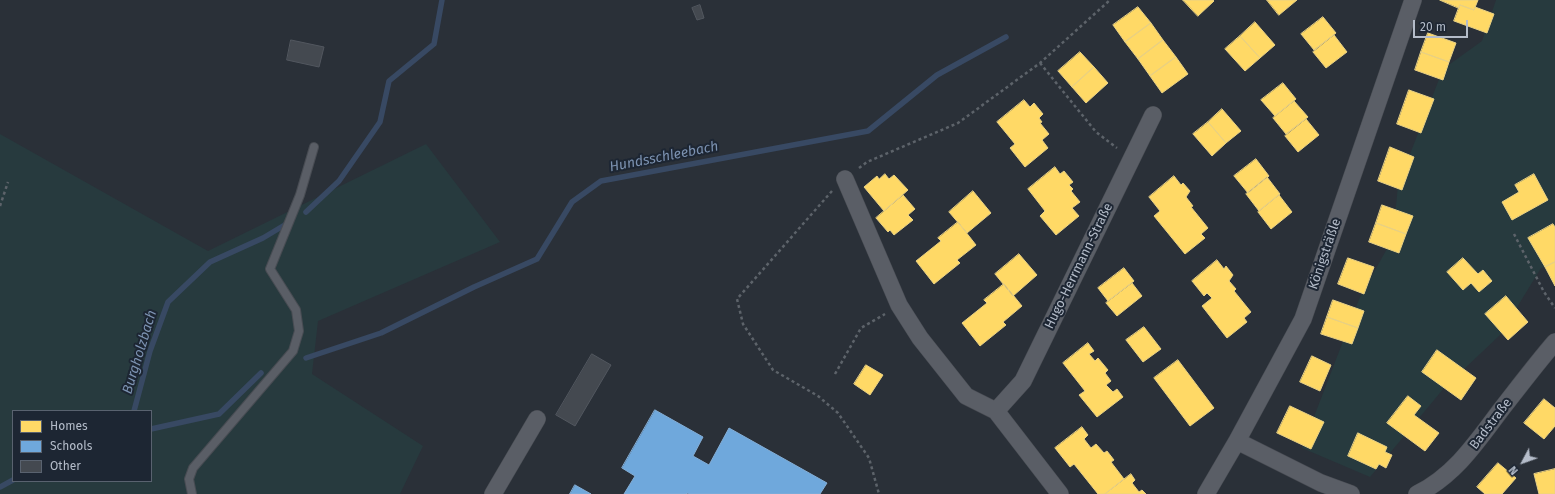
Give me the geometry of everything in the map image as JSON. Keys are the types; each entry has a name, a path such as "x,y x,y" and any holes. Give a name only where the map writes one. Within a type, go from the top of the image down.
{"street":[{"name":"Königsträßle","path":"1206,494 1237,441 1303,319 1413,0"},
{"name":"Hugo-Herrmann-Straße","path":"996,411 1023,381 1153,115"},
{"path":"844,179 899,305 920,338 966,396 996,411 1060,494"},
{"name":"Badstraße","path":"1417,494 1435,486 1465,458 1535,365 1555,342"},
{"path":"493,494 537,419"},
{"path":"1237,441 1321,483 1351,494"}],"lane":[{"path":"192,494 189,480 193,468 294,351 299,331 296,310 270,269 300,195 314,147"}],"path":[{"path":"879,494 869,458 838,413 818,396 773,370 743,324 737,299 829,193 844,179 867,162 958,123 1040,63 1110,0"},
{"path":"1040,63 1096,132 1131,158"},
{"path":"0,206 8,182"},
{"path":"1514,234 1544,292 1555,308"},
{"path":"835,374 861,328 899,305"}],"green space":[{"path":"1496,0 1555,0 1555,264 1541,268 1500,335 1444,388 1370,477 1302,448 1360,297 1393,238 1398,185 1443,69 1482,41"},
{"path":"0,134 208,251 426,144 500,242 318,321 312,374 423,446 400,494 0,494"}],"building: Homes":[{"path":"1183,0 1213,0 1214,1 1198,16"},
{"path":"1267,0 1297,0 1279,15"},
{"path":"1440,0 1478,0 1474,10 1460,5 1459,8"},
{"path":"1460,5 1474,10 1475,7 1494,14 1487,33 1454,21"},
{"path":"1138,7 1151,23 1125,42 1113,25"},
{"path":"1323,17 1336,33 1314,50 1301,34"},
{"path":"1255,22 1275,45 1260,58 1240,36"},
{"path":"1151,23 1163,40 1138,59 1125,42"},
{"path":"1428,33 1456,43 1449,62 1421,52"},
{"path":"1334,35 1347,52 1326,68 1313,52"},
{"path":"1240,36 1260,58 1245,71 1225,49"},
{"path":"1163,40 1176,57 1150,76 1138,59"},
{"path":"1080,52 1094,67 1072,87 1058,71"},
{"path":"1421,52 1449,62 1443,80 1415,70"},
{"path":"1176,57 1188,74 1162,93 1150,76"},
{"path":"1094,67 1108,83 1086,103 1072,87"},
{"path":"1283,83 1296,99 1275,116 1261,100"},
{"path":"1409,90 1434,99 1421,133 1397,124"},
{"path":"1024,100 1030,107 1034,103 1043,114 1039,118 1042,122 1040,123 1049,134 1042,140 1048,148 1025,167 1010,148 1015,144 997,122"},
{"path":"1294,101 1308,117 1286,134 1273,118"},
{"path":"1222,109 1241,131 1226,143 1208,122"},
{"path":"1306,119 1319,135 1298,152 1285,136"},
{"path":"1208,122 1226,143 1212,156 1193,134"},
{"path":"1390,147 1414,157 1402,190 1378,181"},
{"path":"1256,159 1269,176 1248,193 1234,176"},
{"path":"1055,167 1060,174 1064,171 1073,182 1069,185 1073,189 1071,191 1080,202 1072,208 1079,216 1056,235 1040,216 1045,211 1028,189"},
{"path":"885,174 889,179 894,175 908,190 884,211 864,187 877,176 879,179"},
{"path":"1534,174 1548,200 1512,220 1502,202 1519,192 1515,185"},
{"path":"1174,176 1181,185 1183,183 1190,191 1186,197 1193,206 1191,207 1208,228 1201,234 1205,238 1185,254 1154,216 1160,211 1149,197"},
{"path":"1267,177 1280,194 1259,211 1246,194"},
{"path":"973,191 991,213 967,233 949,212"},
{"path":"903,195 915,209 908,215 913,220 894,235 890,230 888,232 876,218"},
{"path":"1279,195 1292,212 1271,229 1258,212"},
{"path":"1382,205 1413,216 1406,234 1376,223"},
{"path":"958,222 976,245 957,260 960,263 934,284 916,261 941,241 938,238"},
{"path":"1376,223 1406,234 1399,253 1369,242"},
{"path":"1553,224 1555,227 1555,262 1545,267 1528,238"},
{"path":"1019,254 1037,275 1013,296 995,274"},
{"path":"1348,258 1374,267 1364,294 1338,284"},
{"path":"1463,258 1478,274 1483,270 1492,281 1479,292 1471,283 1463,290 1447,272"},
{"path":"1217,260 1224,269 1226,266 1233,275 1229,281 1236,289 1234,291 1251,312 1244,318 1247,322 1227,338 1202,306 1212,298 1207,293 1204,296 1192,281"},
{"path":"1555,262 1555,286 1545,267"},
{"path":"1124,268 1134,281 1108,301 1098,288"},
{"path":"1132,283 1142,296 1117,316 1106,303"},
{"path":"1004,284 1022,306 1003,322 1006,325 980,346 962,323 987,303 984,300"},
{"path":"1506,296 1528,322 1508,340 1485,314"},
{"path":"1333,300 1364,311 1358,328 1327,317"},
{"path":"1327,317 1358,328 1352,344 1321,334"},
{"path":"1144,327 1161,349 1143,362 1126,340"},
{"path":"1088,343 1094,351 1089,354 1095,361 1098,358 1108,370 1105,373 1111,381 1106,385 1113,392 1117,389 1123,397 1097,417 1079,395 1085,391 1063,363"},
{"path":"1437,350 1476,378 1461,400 1422,372"},
{"path":"1312,356 1331,365 1320,391 1300,382"},
{"path":"1178,360 1214,408 1190,426 1154,378"},
{"path":"866,365 883,375 870,395 854,384"},
{"path":"1408,396 1421,406 1414,415 1439,433 1425,451 1387,423"},
{"path":"1544,399 1555,408 1555,426 1544,439 1524,423"},
{"path":"1290,406 1324,422 1311,449 1277,433"},
{"path":"1082,427 1088,435 1084,439 1091,448 1096,444 1104,453 1107,451 1114,460 1111,462 1124,479 1105,494 1098,494 1074,464 1070,467 1055,448"},
{"path":"1358,433 1387,447 1385,452 1392,455 1386,468 1379,464 1376,469 1348,456"},
{"path":"1498,463 1516,478 1502,494 1485,494 1477,487"},
{"path":"1555,469 1555,494 1539,494 1534,474"},
{"path":"1131,474 1135,480 1132,483 1139,492 1142,490 1146,494 1105,494"}],"building: Schools":[{"path":"655,410 703,437 693,456 709,465 729,428 827,483 820,494 624,494 635,476 622,468"},
{"path":"575,485 591,494 570,494"}],"building: Other":[{"path":"700,5 704,18 697,20 692,8"},
{"path":"291,40 324,47 319,67 287,60"},
{"path":"592,354 611,365 575,426 556,415"}],"waterway":[{"name":"Burgholzbach","path":"306,212 339,181 380,122 389,81 434,44 442,0"},
{"name":"Hundsschleebach","path":"306,358 381,333 474,287 537,259 572,202 601,181 868,131 937,75 1006,37"},
{"name":"Burgholzbach","path":"134,410 150,351 168,302 210,262 263,238 288,223"},
{"name":"Hundsschleebach","path":"152,429 219,414 261,373"},
{"name":"Hundsschleebach","path":"0,487 12,481"}]}
